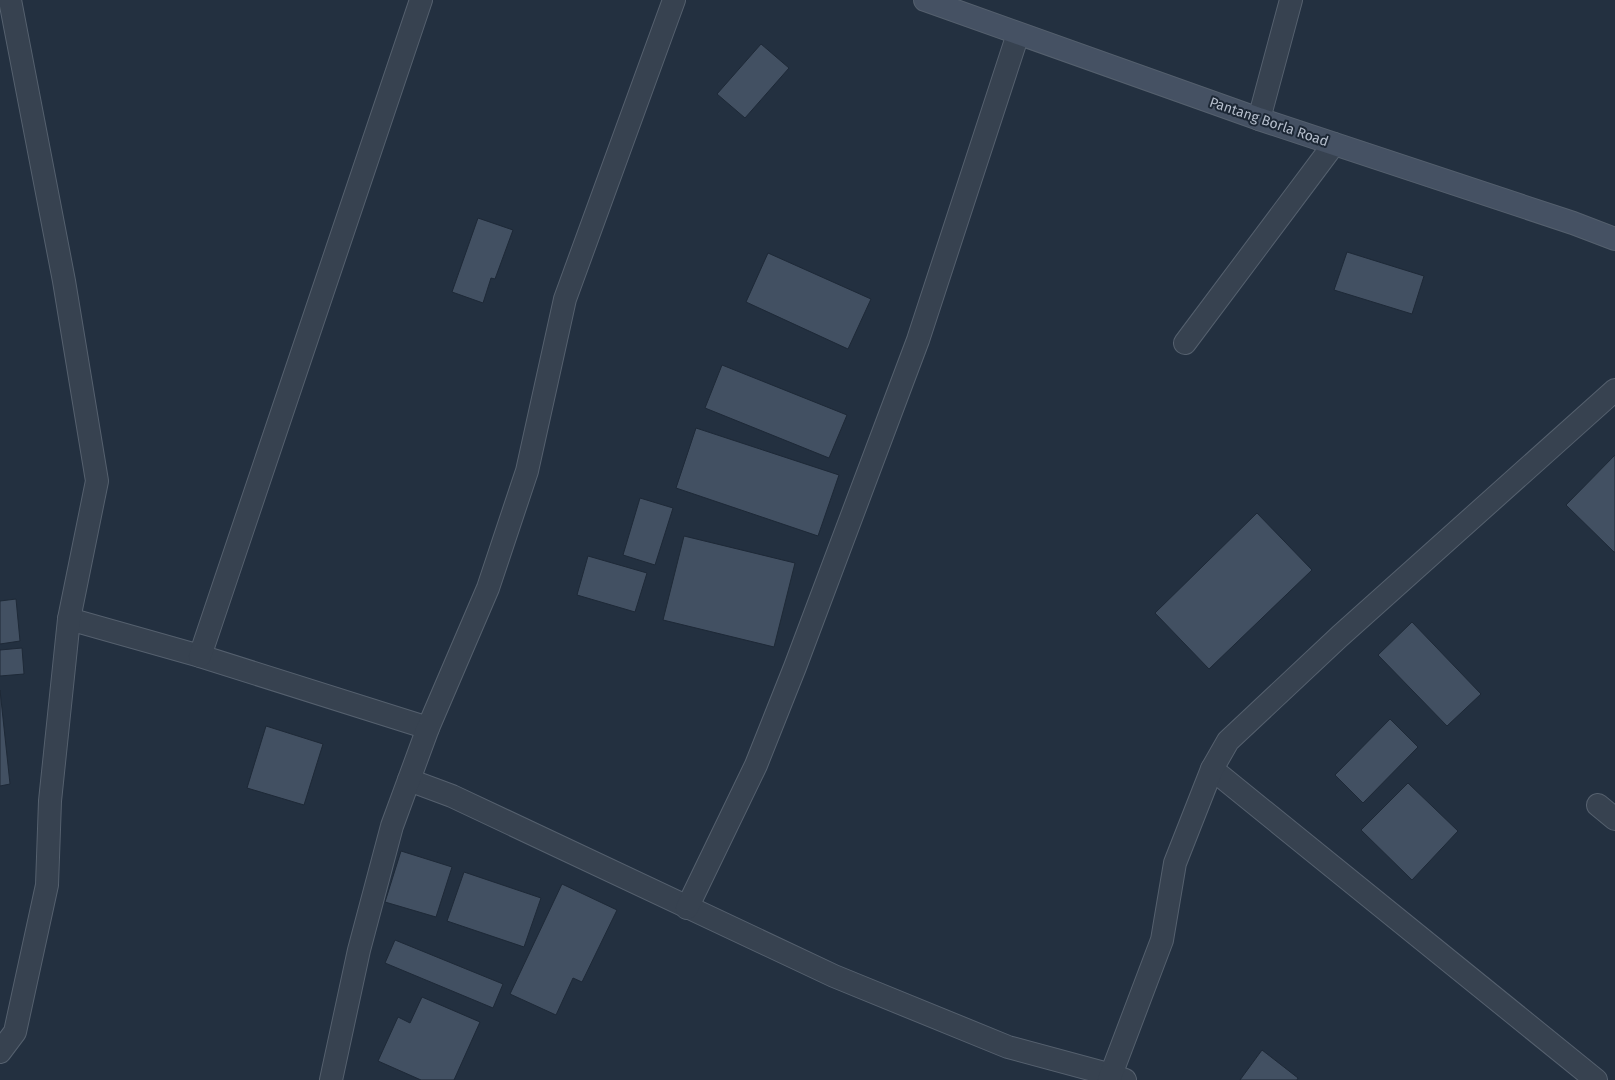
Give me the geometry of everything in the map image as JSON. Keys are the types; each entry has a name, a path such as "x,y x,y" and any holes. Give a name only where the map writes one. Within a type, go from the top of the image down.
{"street":[{"path":"0,1052 15,1032 47,885 50,801 69,619 97,481 64,280 10,0"},
{"path":"200,656 421,0"},
{"path":"331,1080 361,942 392,826 428,728 488,588 527,470 565,299 674,0"},
{"name":"Pantang Borla Road","path":"925,0 1259,119 1573,223 1615,239"},
{"path":"1259,119 1291,0"},
{"path":"687,908 756,765 798,660 918,340 1018,34"},
{"path":"1185,343 1334,144"},
{"path":"409,780 452,796 834,976 1008,1048 1115,1078 1162,940 1175,863 1212,769 1228,741 1340,636 1615,390"},
{"path":"69,619 200,656 428,728"},
{"path":"1212,769 1596,1080"},
{"path":"1598,805 1615,819"}],"building":[{"path":"761,44 789,68 745,118 717,94"},
{"path":"478,218 513,230 495,279 491,278 483,303 452,292"},
{"path":"1347,252 1424,276 1412,314 1334,290"},
{"path":"768,253 871,299 848,349 746,302"},
{"path":"722,365 847,415 829,458 705,408"},
{"path":"696,428 839,475 818,536 676,488"},
{"path":"1615,455 1615,552 1614,552 1566,505"},
{"path":"640,498 673,508 655,565 623,555"},
{"path":"1257,513 1312,570 1209,669 1155,613"},
{"path":"684,536 795,563 774,647 663,620"},
{"path":"588,556 647,573 635,612 577,595"},
{"path":"16,599 20,641 0,644 0,601"},
{"path":"1412,622 1481,694 1447,726 1378,655"},
{"path":"22,648 24,674 0,676 0,650"},
{"path":"0,690 10,784 0,786"},
{"path":"1390,719 1418,747 1363,803 1335,775"},
{"path":"266,726 323,744 304,805 247,788"},
{"path":"1408,783 1458,831 1412,880 1361,830"},
{"path":"401,851 452,867 436,917 385,902"},
{"path":"464,872 541,898 524,947 447,921"},
{"path":"562,884 617,910 582,982 573,978 556,1015 510,994"},
{"path":"395,940 503,984 493,1008 385,963"},
{"path":"422,997 480,1022 454,1080 421,1080 378,1061 398,1017 410,1023"},
{"path":"1262,1050 1298,1078 1297,1080 1240,1080"}]}
